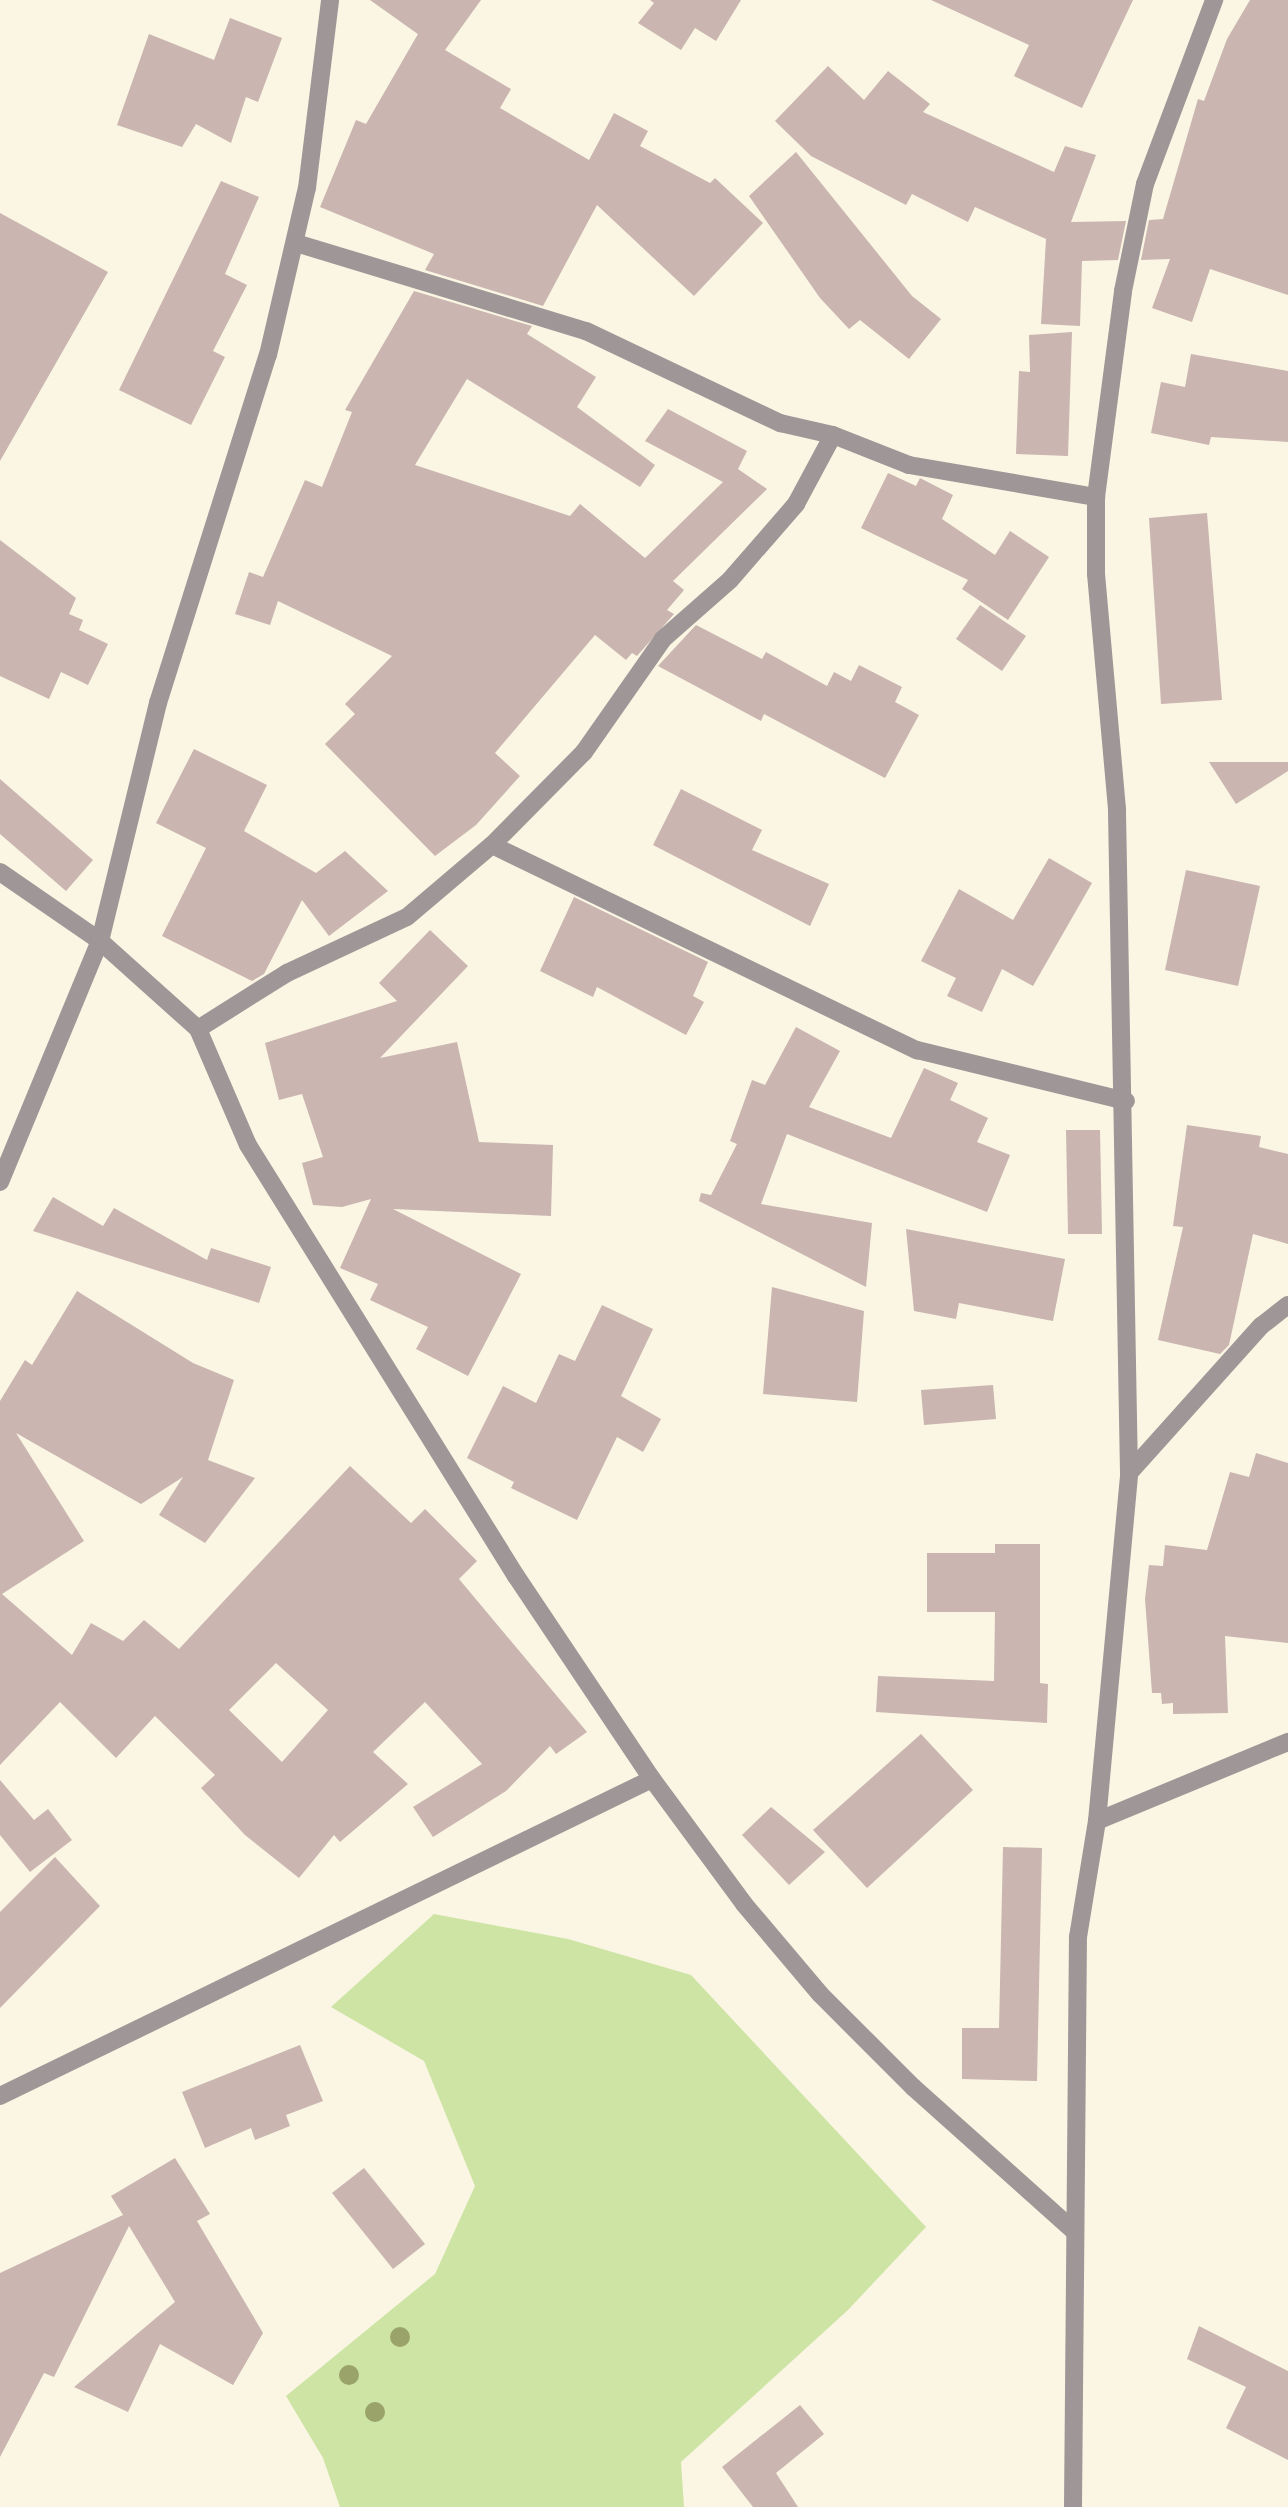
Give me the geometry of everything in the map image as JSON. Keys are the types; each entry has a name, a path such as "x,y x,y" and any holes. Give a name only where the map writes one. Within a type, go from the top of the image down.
{"street":[{"path":"0,1182 100,941 158,702 268,355 296,243 321,108 330,0"},
{"path":"1073,2507 1078,1937 1097,1821 1129,1473 1126,1101 1117,809 1096,574 1096,497 1123,291 1145,184 1214,0"},
{"path":"296,243 586,331 780,423 834,435 909,465 1096,497"},
{"path":"198,1029 287,973 407,918 492,845 584,752 663,639 730,580 796,505 834,435"},
{"path":"492,845 918,1050 1126,1101"},
{"path":"0,872 100,941 198,1029 247,1145 516,1576 652,1779 744,1904 820,1994 913,2087 1074,2231"},
{"path":"1129,1473 1261,1326 1288,1305"},
{"path":"1097,1821 1288,1742"},
{"path":"0,2096 652,1779"}],"green space":[{"path":"434,1914 568,1939 691,1975 926,2227 848,2310 681,2462 684,2507 340,2507 323,2458 286,2396 435,2274 475,2186 424,2061 331,2007"}],"building":[{"path":"370,0 481,0 445,50 511,89 500,108 589,160 614,113 648,131 640,146 710,183 715,178 763,223 694,296 597,205 543,306 425,270 434,254 320,207 356,120 366,124 418,34"},
{"path":"650,0 741,0 716,41 695,28 681,50 638,23 654,3"},
{"path":"931,0 1133,0 1082,108 1014,76 1029,45"},
{"path":"1250,0 1288,0 1288,295 1210,269 1192,322 1152,308 1170,259 1141,260 1149,220 1163,219 1198,99 1204,101 1227,39"},
{"path":"230,18 282,38 258,102 246,97 231,143 196,124 182,147 117,125 149,34 214,60"},
{"path":"828,66 864,100 888,71 930,104 923,112 1054,172 1065,146 1096,155 1071,222 1126,221 1118,260 1082,261 1080,326 1041,324 1046,239 975,207 968,222 912,194 906,205 811,156 775,121"},
{"path":"796,152 912,296 941,319 909,359 860,320 849,329 820,298 749,196"},
{"path":"221,181 259,197 225,274 247,285 213,351 225,357 191,425 119,390"},
{"path":"0,213 108,272 0,461"},
{"path":"414,291 532,326 527,334 596,377 577,407 655,465 640,487 467,379 415,465 570,516 580,504 645,558 723,482 645,441 668,409 747,451 738,469 767,489 673,581 684,590 667,610 674,614 637,656 632,653 626,660 595,635 495,753 520,776 476,825 435,856 325,744 355,714 345,704 392,656 278,601 270,625 235,614 249,572 263,577 305,480 322,487 352,412 345,410"},
{"path":"1072,332 1068,456 1016,454 1019,371 1030,372 1029,335"},
{"path":"1191,354 1288,371 1288,442 1211,437 1209,445 1151,433 1161,382 1185,387"},
{"path":"888,473 916,486 920,478 953,495 942,519 995,555 1010,531 1049,557 1008,620 962,589 968,580 861,528"},
{"path":"1207,513 1222,700 1161,704 1149,518"},
{"path":"0,540 76,598 69,614 83,620 79,630 108,644 88,685 61,672 49,699 0,676"},
{"path":"980,605 1026,636 1002,671 956,639"},
{"path":"696,625 762,659 766,652 827,686 834,672 851,681 859,665 902,687 895,702 919,715 885,778 764,714 761,721 658,666"},
{"path":"194,749 267,785 244,831 316,873 345,851 388,891 329,936 302,900 264,974 252,981 162,936 206,848 156,823"},
{"path":"1209,762 1288,762 1288,771 1236,804"},
{"path":"0,779 93,860 66,891 0,834"},
{"path":"681,789 762,830 752,850 829,884 810,926 653,845"},
{"path":"1049,858 1092,883 1033,986 1002,969 982,1012 947,996 956,978 921,961 959,889 1013,920"},
{"path":"1186,870 1260,886 1238,986 1165,970"},
{"path":"574,897 708,962 693,996 704,1002 686,1035 597,987 593,997 540,971"},
{"path":"430,930 468,966 380,1058 457,1042 479,1142 553,1145 551,1216 393,1209 521,1274 468,1376 416,1349 428,1327 370,1300 378,1284 340,1268 371,1199 342,1207 313,1205 302,1163 323,1157 302,1094 279,1100 265,1043 397,1001 379,983"},
{"path":"796,1027 840,1051 809,1107 891,1138 924,1068 958,1083 950,1100 988,1118 977,1142 1010,1155 987,1212 787,1134 761,1204 872,1223 866,1287 699,1201 701,1193 711,1195 737,1144 730,1141 752,1080 765,1085"},
{"path":"1187,1125 1261,1136 1259,1147 1288,1154 1288,1244 1253,1234 1229,1345 1220,1354 1158,1340 1183,1227 1173,1226"},
{"path":"1066,1130 1100,1130 1102,1234 1068,1234"},
{"path":"53,1197 103,1226 114,1208 207,1260 211,1248 271,1267 259,1303 33,1231"},
{"path":"906,1229 1065,1259 1053,1321 959,1303 956,1319 914,1311"},
{"path":"772,1287 864,1311 857,1402 763,1394"},
{"path":"77,1291 193,1363 234,1380 208,1460 255,1478 205,1543 159,1515 183,1477 141,1504 16,1433 84,1541 2,1594 72,1655 91,1623 123,1641 144,1620 179,1649 350,1466 411,1523 425,1509 477,1561 459,1579 587,1732 556,1754 550,1746 506,1791 433,1837 413,1807 482,1764 425,1702 373,1752 408,1784 340,1842 334,1835 299,1878 245,1835 201,1788 215,1775 155,1716 116,1758 60,1702 0,1765 0,1401 25,1360 32,1365","holes":["276,1663 328,1710 282,1762 229,1710"]},
{"path":"602,1305 653,1329 621,1396 661,1419 643,1452 617,1437 577,1520 511,1488 514,1482 467,1458 503,1386 536,1403 559,1354 575,1361"},
{"path":"993,1385 996,1419 924,1425 921,1390"},
{"path":"1256,1453 1288,1463 1288,1643 1225,1636 1228,1713 1173,1714 1173,1703 1162,1704 1161,1693 1152,1693 1145,1599 1149,1565 1163,1566 1165,1545 1207,1550 1230,1472 1249,1477"},
{"path":"995,1544 1040,1544 1040,1683 1048,1684 1047,1723 876,1712 878,1676 994,1681 995,1612 927,1612 927,1553 995,1553"},
{"path":"921,1734 973,1790 867,1888 813,1830"},
{"path":"0,1780 34,1820 48,1809 72,1840 30,1872 0,1835"},
{"path":"771,1807 825,1852 789,1885 742,1835"},
{"path":"1003,1847 1042,1848 1037,2081 962,2079 962,2028 999,2028"},
{"path":"55,1857 100,1906 0,2008 0,1912"},
{"path":"300,2045 323,2101 286,2115 290,2126 255,2140 251,2128 205,2148 182,2092"},
{"path":"175,2158 210,2214 197,2221 263,2333 233,2385 160,2344 128,2412 74,2387 175,2302 129,2226 54,2377 44,2373 0,2457 0,2273 123,2215 111,2196"},
{"path":"364,2168 425,2244 393,2269 332,2193"},
{"path":"1199,2326 1288,2371 1288,2460 1226,2428 1246,2387 1187,2359"},
{"path":"800,2405 824,2434 776,2473 798,2507 753,2507 722,2467"}]}
